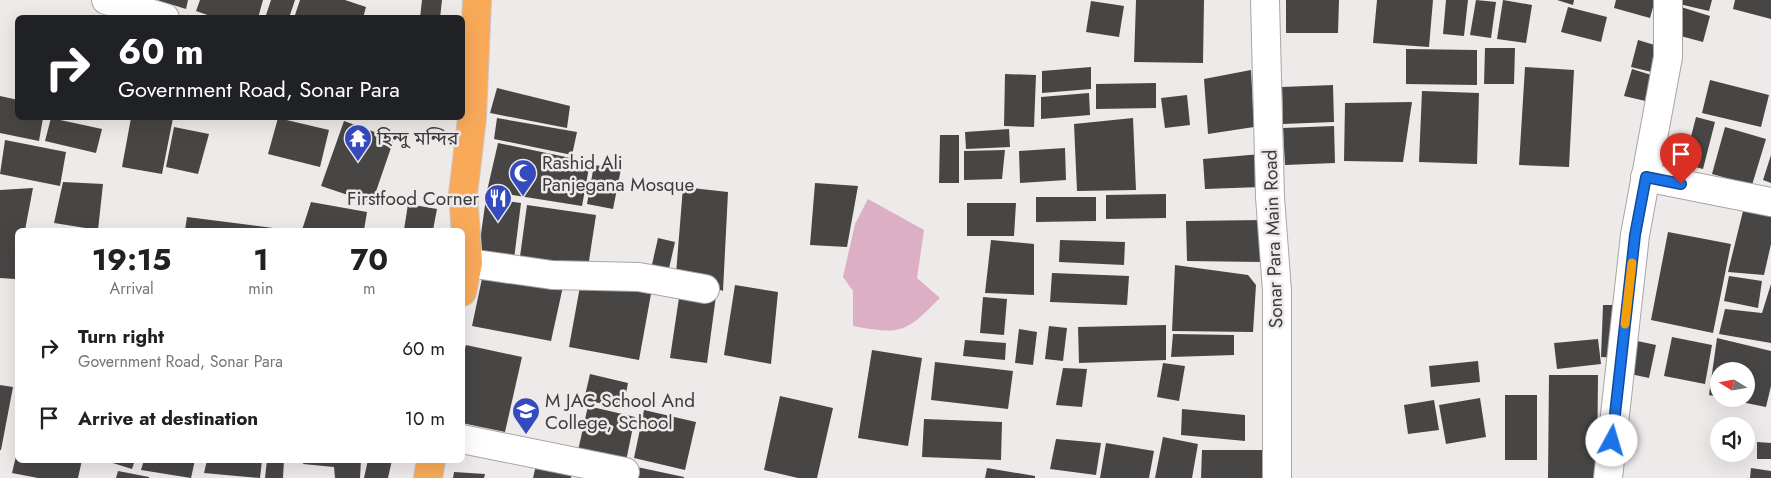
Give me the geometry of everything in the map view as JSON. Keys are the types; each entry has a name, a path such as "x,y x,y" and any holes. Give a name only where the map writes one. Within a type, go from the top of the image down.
{"highway":[{"path":"465,278 468,263 463,194 467,116 477,0"},
{"path":"428,478 430,463"}],"street":[{"path":"106,0 155,15"},
{"name":"Sonar Para Main Road","path":"1265,0 1270,197 1277,291 1277,478"},
{"path":"1608,478 1635,235 1668,58 1668,0"},
{"path":"1646,177 1771,202"},
{"path":"468,263 552,275 640,277 705,289"},
{"path":"465,439 625,472"}],"shaded area":[{"path":"868,199 924,230 917,278 940,298 919,318 902,328 882,330 853,326 853,291 843,277 855,224"}],"building":[{"path":"157,0 188,0 186,9"},
{"path":"200,0 263,0 259,15 207,15 196,11"},
{"path":"271,0 295,0 290,15 266,15"},
{"path":"300,0 345,0 366,7 364,15 295,15"},
{"path":"422,0 442,0 440,15 420,15"},
{"path":"1136,0 1204,0 1203,63 1134,62"},
{"path":"1286,0 1339,0 1338,33 1286,33"},
{"path":"1377,0 1433,0 1429,47 1373,43"},
{"path":"1446,0 1468,0 1464,36 1443,34"},
{"path":"1476,0 1496,2 1491,38 1470,35"},
{"path":"1503,0 1532,5 1526,43 1497,39"},
{"path":"1557,0 1574,0 1573,5"},
{"path":"1616,0 1655,0 1650,18 1614,8"},
{"path":"1680,0 1712,0 1709,11 1679,4"},
{"path":"1735,0 1771,0 1771,19 1733,9"},
{"path":"1091,1 1124,6 1119,37 1086,32"},
{"path":"1568,7 1607,17 1601,42 1561,32"},
{"path":"1681,7 1710,16 1703,42 1673,34"},
{"path":"1638,40 1668,49 1660,74 1631,67"},
{"path":"1485,48 1515,48 1514,84 1484,84"},
{"path":"1406,49 1477,50 1477,85 1406,84"},
{"path":"1091,67 1091,89 1042,93 1042,71"},
{"path":"1525,67 1574,70 1569,167 1519,165"},
{"path":"1632,69 1661,78 1654,103 1624,96"},
{"path":"1251,70 1254,127 1208,134 1204,79"},
{"path":"1005,74 1036,75 1034,127 1004,126"},
{"path":"1710,80 1769,95 1761,127 1702,113"},
{"path":"1156,83 1156,108 1096,109 1096,84"},
{"path":"1333,85 1334,122 1283,124 1282,87"},
{"path":"497,88 570,106 567,128 490,113"},
{"path":"1422,91 1479,93 1477,164 1419,162"},
{"path":"1089,93 1090,115 1041,119 1041,97"},
{"path":"1187,95 1190,125 1165,128 1161,98"},
{"path":"0,96 15,99 15,120 43,120 39,141 0,133"},
{"path":"1412,102 1403,162 1344,161 1345,103"},
{"path":"1696,117 1715,122 1703,169 1684,164"},
{"path":"497,118 577,132 572,155 494,139"},
{"path":"1133,118 1136,190 1077,191 1074,124"},
{"path":"50,120 60,120 102,129 96,153 45,141"},
{"path":"131,120 173,120 162,174 122,167"},
{"path":"277,120 286,120 329,130 320,167 268,154"},
{"name":"হিন্দু মন্দির","path":"344,121 394,139 372,203 321,186"},
{"path":"1334,126 1335,163 1285,165 1283,128"},
{"path":"174,127 209,134 198,174 166,167"},
{"path":"1725,127 1766,139 1752,185 1712,174"},
{"path":"1009,129 1010,147 966,149 965,132"},
{"path":"940,135 959,135 959,183 939,183"},
{"path":"5,140 66,152 60,186 0,174"},
{"path":"498,143 590,162 582,206 487,191"},
{"path":"1065,148 1066,180 1020,183 1019,151"},
{"path":"1005,150 1002,179 964,180 964,151"},
{"path":"1261,154 1261,187 1205,189 1203,159"},
{"path":"1771,155 1771,183 1763,180"},
{"path":"594,165 621,169 613,209 587,204"},
{"path":"63,182 103,184 98,228 54,223"},
{"path":"815,183 858,186 847,247 810,245"},
{"path":"683,187 728,192 723,291 676,274"},
{"path":"33,188 25,228 15,228 15,279 0,278 0,190"},
{"path":"1166,194 1166,218 1106,219 1106,195"},
{"path":"1036,197 1096,197 1096,221 1036,222"},
{"path":"486,198 521,203 513,267 477,263"},
{"path":"311,202 367,212 364,228 303,228"},
{"path":"967,203 1016,203 1014,236 967,236"},
{"path":"408,204 437,209 433,228 404,228"},
{"path":"527,205 596,215 587,274 519,264"},
{"path":"1744,207 1771,213 1771,244 1764,275 1728,272"},
{"path":"187,217 273,228 185,228"},
{"path":"1263,220 1262,262 1187,261 1186,221"},
{"path":"1668,232 1731,244 1713,333 1651,320"},
{"path":"658,238 675,242 668,273 651,269"},
{"path":"991,240 1034,244 1034,295 985,293"},
{"path":"1060,240 1125,242 1124,265 1059,262"},
{"path":"1175,265 1248,275 1256,285 1253,332 1172,331"},
{"path":"484,269 564,282 551,341 472,326"},
{"path":"1052,273 1129,276 1127,305 1050,302"},
{"path":"1729,276 1762,281 1758,308 1724,301"},
{"path":"581,281 651,294 639,360 569,347"},
{"path":"1771,284 1771,343 1719,334 1725,309 1762,313"},
{"path":"735,285 778,292 771,364 724,355"},
{"path":"680,291 716,296 707,363 670,358"},
{"path":"983,297 1007,299 1004,335 980,333"},
{"path":"1603,305 1624,305 1618,358 1601,357"},
{"path":"1166,325 1166,360 1079,363 1078,327"},
{"path":"1049,326 1067,328 1063,361 1045,359"},
{"path":"1019,329 1037,332 1033,365 1015,363"},
{"path":"1173,334 1234,335 1234,355 1171,357"},
{"path":"1672,337 1712,345 1705,384 1664,376"},
{"path":"1717,338 1771,351 1771,386 1766,407 1755,405 1755,362 1714,362"},
{"path":"1598,339 1601,364 1557,369 1554,343"},
{"path":"1628,339 1656,345 1649,378 1621,372"},
{"path":"965,340 1006,343 1005,360 963,356"},
{"path":"466,345 522,357 505,432 465,424"},
{"path":"872,350 922,358 908,446 858,438"},
{"path":"1478,361 1480,382 1431,387 1429,366"},
{"path":"935,362 1013,371 1008,409 931,400"},
{"path":"1163,363 1185,366 1179,401 1157,397"},
{"path":"1063,368 1087,369 1082,407 1056,405"},
{"path":"590,374 628,383 623,408 584,400"},
{"path":"1549,375 1598,375 1597,478 1548,478"},
{"path":"0,385 13,387 1,450 0,450"},
{"path":"1505,395 1537,395 1537,460 1505,460"},
{"path":"780,396 833,408 817,478 798,478 764,470"},
{"path":"1480,398 1486,437 1446,444 1439,405"},
{"path":"1434,400 1439,430 1408,434 1404,405"},
{"path":"588,406 635,417 625,466 577,455"},
{"path":"1182,409 1245,415 1245,441 1181,435"},
{"path":"644,410 696,422 685,470 634,458"},
{"path":"924,419 1002,422 1001,460 922,457"},
{"path":"1163,437 1198,444 1192,478 1155,478"},
{"path":"1056,439 1101,443 1096,475 1050,469"},
{"path":"1757,442 1771,443 1771,459 1757,459"},
{"path":"1106,443 1154,451 1149,478 1100,478"},
{"path":"1202,450 1267,450 1268,478 1201,478"},
{"path":"15,460 15,463 81,463 78,478 38,478 12,473"},
{"path":"113,463 134,463 132,469"},
{"path":"143,463 194,463 191,478 141,470"},
{"path":"206,463 262,463 260,478 204,473"},
{"path":"267,463 284,463 283,478 265,478"},
{"path":"361,463 360,478 335,478 334,467 303,464"},
{"path":"367,463 391,463 388,478 364,478"},
{"path":"536,465 572,472 571,478 533,478"},
{"path":"637,467 684,477 684,478 635,478"},
{"path":"987,468 1035,476 1035,478 985,478"},
{"path":"1751,468 1771,471 1771,478 1750,478"},
{"path":"118,471 149,477 149,478 116,478"},
{"path":"454,472 485,474 484,478 453,478"}],"slow traffic":[{"path":"1625,324 1632,263"}],"place":[{"name":"হিন্দু মন্দির","path":"358,162"},
{"name":"Rashid Ali Panjegana Mosque","path":"523,197"},
{"name":"Firstfood Corner","path":"498,222"},
{"name":"M JAC School And College, School","path":"526,435"}],"route":[{"path":"1612,441 1635,235 1646,177 1681,184"}]}
